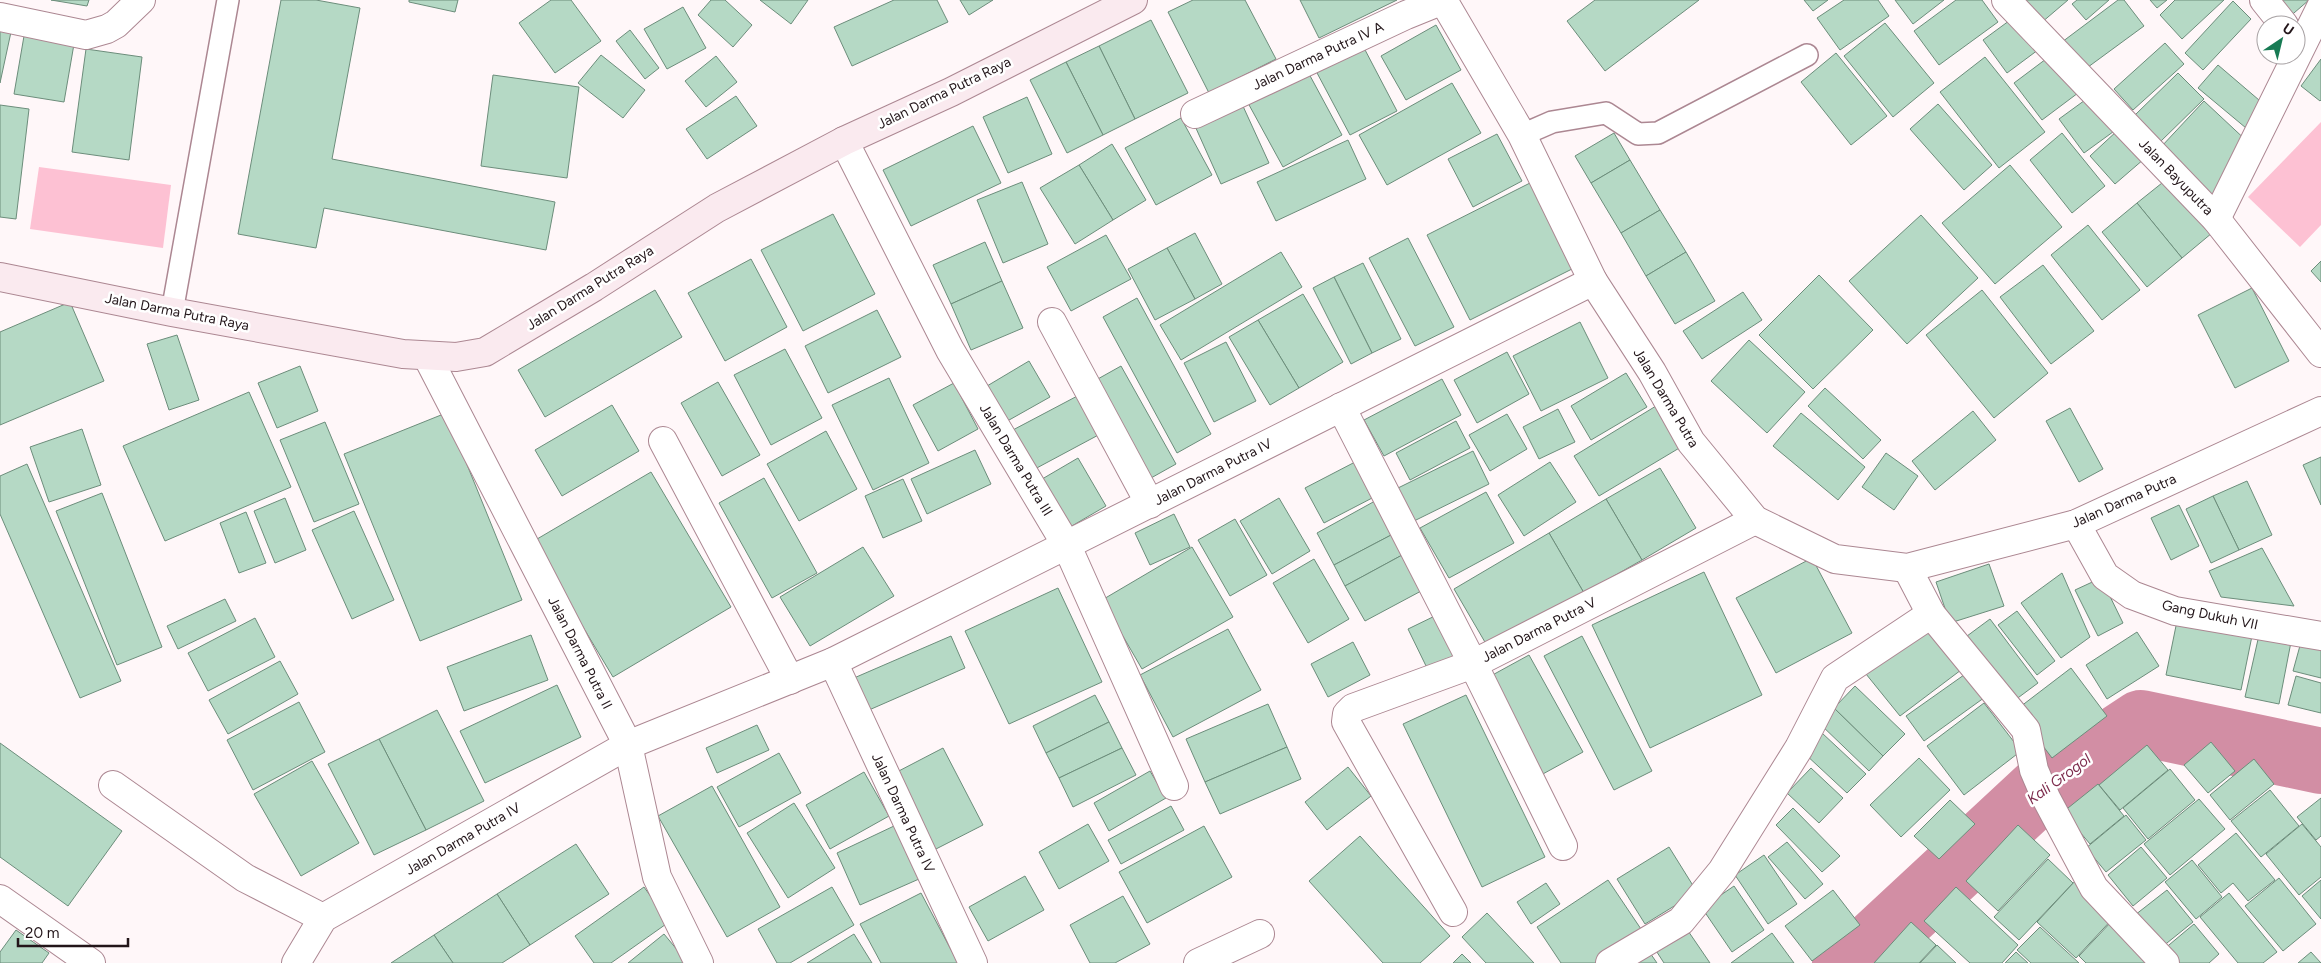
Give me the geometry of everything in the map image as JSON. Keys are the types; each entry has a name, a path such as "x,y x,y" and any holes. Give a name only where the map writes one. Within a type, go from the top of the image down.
{"street":[{"path":"0,17 86,35 112,26 141,0"},
{"name":"Jalan Darma Putra Raya","path":"0,278 172,312 403,354 456,357 485,352 594,287 717,208 844,141 951,92 1133,0"},
{"name":"Jalan Darma Putra IV A","path":"1194,114 1406,15 1443,0"},
{"name":"Jalan Darma Putra","path":"1443,0 1522,135 1593,281 1652,372 1691,442 1755,520 1836,559 1907,568 2076,524 2321,411"},
{"path":"2264,0 2276,15"},
{"name":"Jalan Bayuputra","path":"2012,6 2216,219 2321,353"},
{"path":"2306,31 2321,7"},
{"path":"2216,219 2288,65"},
{"name":"Jalan Darma Putra III","path":"844,141 950,350 1067,546 1174,786"},
{"name":"Jalan Darma Putra IV","path":"323,918 628,745 832,662 1593,281"},
{"path":"1052,322 1150,504"},
{"name":"Jalan Darma Putra II","path":"427,356 628,745 657,877 699,963"},
{"name":"Jalan Darma Putra V","path":"1341,407 1473,664 1755,520"},
{"path":"664,441 790,680"},
{"name":"Gang Dukuh VII","path":"2076,524 2105,576 2132,595 2175,610 2321,636"},
{"path":"1907,568 1931,614 2026,730 2034,770 2046,798 2094,888 2165,963"},
{"path":"1610,963 1681,921 1722,871 1799,748 1835,678 1931,614"},
{"name":"Jalan Darma Putra IV","path":"832,662 973,963"},
{"path":"1453,912 1346,722 1347,714 1353,708 1473,664 1563,846"},
{"path":"113,785 245,878 323,918 296,963"},
{"path":"0,899 91,963"},
{"path":"1198,963 1260,934"}],"lane":[{"path":"172,312 228,0"},
{"path":"1522,135 1552,122 1606,113 1638,134 1658,133 1808,55"}],"shaded area":[{"path":"2321,122 2321,225 2300,247 2248,197"},
{"path":"39,167 171,185 163,248 30,229"}],"building":[{"path":"51,0 89,0 87,6"},
{"path":"281,0 316,0 360,8 332,159 555,202 546,250 324,208 316,248 238,234"},
{"path":"409,0 458,0 455,12 409,2"},
{"path":"551,0 571,0 601,41 555,73 519,23"},
{"path":"711,0 725,0 752,25 733,47 698,15"},
{"path":"760,0 808,0 791,24"},
{"path":"894,0 937,0 948,22 852,66 834,27"},
{"path":"960,0 993,0 969,15"},
{"path":"1193,0 1245,0 1276,59 1209,93 1168,12"},
{"path":"1300,0 1397,0 1319,38"},
{"path":"1595,0 1699,0 1605,71 1567,21"},
{"path":"1804,0 1828,0 1813,11"},
{"path":"1844,0 1878,0 1889,16 1840,50 1817,18"},
{"path":"1895,0 1944,0 1913,24"},
{"path":"1956,0 1982,0 1998,22 1939,65 1914,31"},
{"path":"2021,0 2068,0 2041,23"},
{"path":"2077,0 2109,0 2086,20 2072,4"},
{"path":"2118,0 2124,0 2144,26 2084,70 2062,42"},
{"path":"2150,0 2167,0 2157,8"},
{"path":"2175,0 2224,0 2182,39 2160,15"},
{"path":"2270,0 2309,0 2292,15 2283,15"},
{"path":"2233,1 2251,19 2203,70 2185,53"},
{"path":"683,7 706,48 667,69 644,29"},
{"path":"2017,15 2042,47 2007,73 1983,40"},
{"path":"1151,20 1188,93 1135,119 1099,46"},
{"path":"1885,23 1934,83 1893,117 1844,56"},
{"path":"1436,25 1461,70 1406,100 1381,56"},
{"path":"0,30 11,32 0,83"},
{"path":"630,30 659,68 645,79 616,41"},
{"path":"24,36 74,44 64,102 14,94"},
{"path":"2165,43 2184,64 2133,110 2114,89"},
{"path":"1099,46 1135,119 1103,135 1066,62"},
{"path":"1363,46 1397,111 1350,135 1316,71"},
{"path":"86,49 142,57 129,160 72,152"},
{"path":"1836,53 1887,116 1851,145 1801,82"},
{"path":"601,55 645,90 623,118 578,83"},
{"path":"716,56 737,82 706,107 685,81"},
{"path":"2050,56 2078,93 2042,120 2014,83"},
{"path":"1985,57 2045,132 1999,168 1940,92"},
{"path":"2321,59 2321,100 2320,101 2301,86"},
{"path":"1066,62 1103,135 1067,153 1030,80"},
{"path":"2218,65 2266,106 2246,128 2198,88"},
{"path":"1308,72 1342,135 1283,167 1248,103"},
{"path":"2178,73 2204,99 2160,142 2135,115"},
{"path":"493,75 579,87 567,178 481,166"},
{"path":"1452,83 1481,133 1387,185 1359,135"},
{"path":"2092,95 2117,129 2084,153 2059,119"},
{"path":"736,96 757,126 707,159 686,129"},
{"path":"1027,97 1052,154 1008,173 983,117"},
{"path":"2204,101 2250,144 2213,207 2161,147"},
{"path":"1242,104 1269,163 1221,184 1195,126"},
{"path":"1938,104 1992,165 1964,190 1910,129"},
{"path":"0,105 29,109 16,219 0,217"},
{"path":"1181,118 1212,175 1156,205 1125,148"},
{"path":"973,126 1001,183 911,226 883,170"},
{"path":"2118,130 2144,159 2115,184 2090,156"},
{"path":"1614,133 1630,160 1591,183 1575,156"},
{"path":"2062,133 2105,186 2072,213 2030,160"},
{"path":"1497,134 1522,181 1473,207 1448,159"},
{"path":"1348,140 1366,179 1276,221 1257,182"},
{"path":"1112,144 1146,200 1113,220 1079,165"},
{"path":"1630,160 1660,210 1621,233 1591,183"},
{"path":"1079,165 1113,220 1075,244 1040,188"},
{"path":"2010,165 2062,227 1995,284 1942,223"},
{"path":"2167,179 2212,233 2182,258 2137,203"},
{"path":"1022,182 1048,244 1003,263 977,200"},
{"path":"1530,183 1574,268 1470,320 1427,235"},
{"path":"2137,203 2182,258 2147,287 2102,232"},
{"path":"1660,210 1686,252 1646,276 1621,233"},
{"path":"833,214 875,294 803,331 761,250"},
{"path":"1921,215 1978,278 1907,344 1849,281"},
{"path":"2088,225 2140,290 2102,320 2051,255"},
{"path":"1195,233 1222,284 1195,299 1167,248"},
{"path":"1106,235 1131,279 1071,311 1047,267"},
{"path":"1408,238 1454,327 1415,346 1369,258"},
{"path":"985,242 1002,281 951,304 933,265"},
{"path":"1167,248 1195,299 1155,320 1128,269"},
{"path":"1281,252 1302,287 1181,360 1160,325"},
{"path":"1686,252 1715,301 1675,324 1646,276"},
{"path":"751,259 787,327 725,361 688,293"},
{"path":"2321,261 2321,282 2311,271"},
{"path":"1363,263 1401,339 1372,353 1334,277"},
{"path":"2043,265 2094,331 2051,364 2000,297"},
{"path":"1819,275 1873,330 1813,389 1759,335"},
{"path":"1334,277 1372,353 1351,364 1313,288"},
{"path":"1002,281 1023,328 971,350 951,304"},
{"path":"2252,288 2289,361 2235,388 2198,315"},
{"path":"655,290 682,337 545,417 518,370"},
{"path":"1982,290 2048,373 1994,418 1926,335"},
{"path":"1743,292 1762,320 1702,359 1683,331"},
{"path":"1303,294 1343,362 1299,388 1258,320"},
{"path":"1137,298 1211,434 1177,453 1103,317"},
{"path":"70,302 104,381 0,425 0,332"},
{"path":"877,310 901,357 828,393 805,346"},
{"path":"1258,320 1299,388 1270,405 1229,337"},
{"path":"1580,322 1608,378 1541,411 1513,356"},
{"path":"177,335 199,400 169,410 147,344"},
{"path":"1749,340 1805,392 1767,433 1711,381"},
{"path":"1226,342 1256,401 1214,422 1184,363"},
{"path":"785,349 822,418 771,445 734,375"},
{"path":"1507,352 1529,394 1477,423 1454,380"},
{"path":"1029,361 1050,397 1002,424 982,389"},
{"path":"300,366 318,411 277,428 258,383"},
{"path":"1121,366 1176,464 1151,478 1096,380"},
{"path":"1626,373 1647,407 1591,440 1571,406"},
{"path":"889,378 929,463 873,490 832,405"},
{"path":"1442,379 1461,415 1384,456 1364,420"},
{"path":"718,382 760,455 722,476 681,403"},
{"path":"954,383 978,429 938,451 913,405"},
{"path":"1825,388 1881,440 1863,459 1808,406"},
{"path":"249,392 291,487 165,541 123,446"},
{"path":"1083,393 1104,432 1033,470 1011,431"},
{"path":"612,405 639,451 562,496 535,450"},
{"path":"1656,406 1681,447 1599,496 1574,456"},
{"path":"2070,408 2103,469 2079,482 2046,421"},
{"path":"1558,409 1575,442 1539,459 1523,427"},
{"path":"1973,411 1996,440 1935,490 1912,461"},
{"path":"446,413 522,600 420,641 344,454"},
{"path":"1801,413 1865,467 1838,500 1773,446"},
{"path":"1507,414 1527,449 1490,471 1469,435"},
{"path":"1456,421 1470,448 1410,480 1396,453"},
{"path":"325,422 359,504 314,522 280,440"},
{"path":"82,429 101,485 49,502 30,447"},
{"path":"826,431 857,489 799,521 767,464"},
{"path":"975,450 991,484 927,514 911,479"},
{"path":"1473,451 1489,484 1414,521 1398,488"},
{"path":"1886,453 1918,476 1894,510 1862,487"},
{"path":"2321,457 2321,505 2303,465"},
{"path":"1078,458 1106,506 1065,530 1037,482"},
{"path":"1357,461 1376,496 1324,523 1305,488"},
{"path":"1550,462 1576,502 1524,536 1498,495"},
{"path":"27,464 121,681 80,698 0,514 0,476"},
{"path":"1660,468 1696,528 1642,560 1606,499"},
{"path":"651,472 731,607 613,677 532,542"},
{"path":"764,478 817,573 772,598 719,503"},
{"path":"903,479 922,521 883,538 865,496"},
{"path":"2247,481 2272,535 2239,550 2213,496"},
{"path":"1486,492 1514,543 1449,578 1420,528"},
{"path":"102,493 162,647 117,665 56,511"},
{"path":"2213,496 2239,550 2211,563 2186,509"},
{"path":"285,498 306,550 275,563 254,511"},
{"path":"1279,498 1310,551 1272,574 1240,521"},
{"path":"1606,499 1642,560 1584,593 1549,533"},
{"path":"1375,501 1393,534 1334,565 1317,533"},
{"path":"2179,505 2199,546 2171,560 2151,518"},
{"path":"354,511 394,600 352,619 312,530"},
{"path":"246,512 266,563 239,573 220,523"},
{"path":"1174,514 1190,547 1150,565 1135,533"},
{"path":"1235,519 1267,575 1230,596 1198,540"},
{"path":"1549,533 1584,593 1489,649 1454,589"},
{"path":"1393,534 1404,554 1345,586 1334,565"},
{"path":"863,547 894,596 810,646 780,597"},
{"path":"1192,547 1233,617 1142,669 1102,600"},
{"path":"2262,548 2294,606 2221,597 2209,571"},
{"path":"1404,554 1423,590 1365,621 1345,586"},
{"path":"1812,558 1852,633 1776,673 1736,598"},
{"path":"1314,559 1349,619 1308,643 1273,583"},
{"path":"1989,564 2004,606 1950,623 1936,582"},
{"path":"1704,572 1762,695 1650,748 1592,625"},
{"path":"2062,573 2090,637 2061,658 2021,603"},
{"path":"2101,578 2123,623 2098,636 2075,590"},
{"path":"1058,588 1102,682 1009,724 965,631"},
{"path":"225,599 236,621 178,649 167,626"},
{"path":"2017,611 2055,661 2037,675 1998,625"},
{"path":"1441,613 1461,654 1428,670 1408,629"},
{"path":"2178,616 2253,631 2241,690 2166,675"},
{"path":"255,618 275,657 208,691 188,653"},
{"path":"1990,619 2038,683 2011,703 1963,639"},
{"path":"1927,627 1961,670 1900,716 1866,674"},
{"path":"1228,629 1261,690 1173,737 1140,675"},
{"path":"2137,632 2159,666 2107,699 2086,665"},
{"path":"531,635 548,680 464,711 447,667"},
{"path":"2259,635 2291,642 2279,704 2245,697"},
{"path":"951,636 965,668 869,710 854,678"},
{"path":"1582,636 1652,771 1614,790 1544,656"},
{"path":"1353,642 1370,675 1328,697 1311,664"},
{"path":"2301,642 2321,647 2321,678 2293,671"},
{"path":"1529,655 1583,752 1541,775 1487,678"},
{"path":"280,661 298,694 228,734 209,700"},
{"path":"2071,668 2107,716 2052,758 2016,710"},
{"path":"1971,670 1988,695 1924,741 1906,716"},
{"path":"2296,676 2321,683 2321,713 2288,705"},
{"path":"557,685 581,737 485,783 460,731"},
{"path":"1855,686 1905,734 1883,756 1834,708"},
{"path":"1095,695 1109,722 1046,753 1033,726"},
{"path":"1466,695 1545,857 1482,887 1403,724"},
{"path":"299,702 325,752 253,790 227,740"},
{"path":"1984,703 2021,751 1964,795 1927,746"},
{"path":"1268,704 1287,747 1205,782 1186,739"},
{"path":"1834,708 1883,756 1869,771 1819,723"},
{"path":"437,710 484,801 426,830 379,739"},
{"path":"1109,722 1122,748 1059,778 1046,753"},
{"path":"757,725 769,750 717,773 706,748"},
{"path":"1822,733 1866,774 1847,793 1804,753"},
{"path":"379,739 426,830 374,855 328,764"},
{"path":"2211,742 2235,771 2208,793 2184,765"},
{"path":"0,743 122,831 68,906 0,857"},
{"path":"2147,745 2168,770 2120,810 2099,785"},
{"path":"1287,747 1301,779 1220,814 1205,782"},
{"path":"943,748 983,825 934,850 893,774"},
{"path":"1122,748 1136,775 1073,807 1059,778"},
{"path":"779,753 801,793 739,827 717,787"},
{"path":"1919,758 1950,790 1901,837 1870,805"},
{"path":"2254,759 2274,784 2230,820 2210,795"},
{"path":"312,761 359,843 301,876 254,794"},
{"path":"1348,767 1371,796 1327,830 1305,802"},
{"path":"1811,768 1843,798 1819,823 1787,793"},
{"path":"2170,769 2195,800 2148,839 2123,808"},
{"path":"1150,771 1166,798 1109,831 1094,803"},
{"path":"864,772 889,816 830,849 806,805"},
{"path":"2098,784 2124,816 2090,844 2063,812"},
{"path":"712,786 780,907 727,937 658,816"},
{"path":"2270,790 2299,826 2261,857 2231,821"},
{"path":"2321,798 2321,836 2316,840 2297,817"},
{"path":"2199,799 2225,829 2170,875 2144,844"},
{"path":"1950,800 1975,824 1939,859 1914,836"},
{"path":"794,803 835,868 788,898 747,833"},
{"path":"1171,806 1184,830 1121,864 1108,840"},
{"path":"1793,808 1840,856 1822,872 1776,825"},
{"path":"2126,815 2146,840 2106,872 2086,848"},
{"path":"1088,824 1109,861 1059,889 1039,852"},
{"path":"2302,824 2321,847 2321,877 2299,895 2266,854"},
{"path":"2018,825 2050,855 1998,911 1966,881"},
{"path":"894,826 919,879 860,905 837,853"},
{"path":"1204,826 1232,877 1147,923 1119,872"},
{"path":"2236,833 2275,880 2248,901 2233,883 2221,893 2198,865"},
{"path":"1360,836 1450,936 1420,963 1383,963 1309,881"},
{"path":"1787,842 1823,884 1805,899 1768,857"},
{"path":"576,844 609,894 530,945 497,894"},
{"path":"1669,847 1697,892 1645,924 1617,879"},
{"path":"2141,847 2167,878 2133,906 2108,875"},
{"path":"1764,855 1797,904 1768,924 1735,875"},
{"path":"2048,859 2073,883 2019,940 1994,917"},
{"path":"2192,860 2222,897 2196,919 2165,882"},
{"path":"1025,876 1044,910 988,941 969,907"},
{"path":"2279,878 2316,924 2283,951 2245,906"},
{"path":"2077,879 2116,915 2076,958 2037,922"},
{"path":"1608,880 1643,932 1597,963 1561,963 1537,927"},
{"path":"2321,880 2321,919 2302,896"},
{"path":"1546,883 1560,904 1531,924 1517,902"},
{"path":"1734,886 1764,930 1732,952 1702,908"},
{"path":"644,887 669,922 611,963 594,963 575,936"},
{"path":"832,887 854,925 790,963 777,963 758,929"},
{"path":"1956,887 2018,945 2002,963 1970,963 1924,921"},
{"path":"1833,890 1860,925 1812,961 1785,926"},
{"path":"2167,890 2193,922 2162,947 2135,915"},
{"path":"921,893 958,963 881,963 860,924"},
{"path":"2229,893 2277,952 2263,963 2238,963 2200,917"},
{"path":"497,894 530,945 502,963 453,963 434,935"},
{"path":"1123,896 1150,944 1115,963 1090,963 1070,925"},
{"path":"1487,913 1534,963 1486,963 1462,937"},
{"path":"2112,921 2157,963 2086,963 2079,956"},
{"path":"1911,922 1936,945 1919,963 1874,963"},
{"path":"2194,924 2219,954 2209,963 2174,963 2163,950"},
{"path":"1684,925 1710,963 1664,963 1653,946"},
{"path":"2040,927 2079,963 2031,963 2017,950"},
{"path":"16,930 49,953 42,963 0,963 0,952"},
{"path":"1772,933 1794,963 1731,963"},
{"path":"664,934 688,963 628,963"},
{"path":"854,934 872,963 807,963"},
{"path":"434,935 453,963 391,963"},
{"path":"1937,945 1956,963 1920,963"},
{"path":"1648,950 1657,963 1628,963"},
{"path":"2016,952 2028,963 2005,963"},
{"path":"2311,952 2321,963 2298,963"},
{"path":"1462,954 1471,963 1453,963"}],"waterway":[{"name":"Kali Grogol","path":"1845,963 1872,946 2041,789 2141,723 2321,761"}]}
